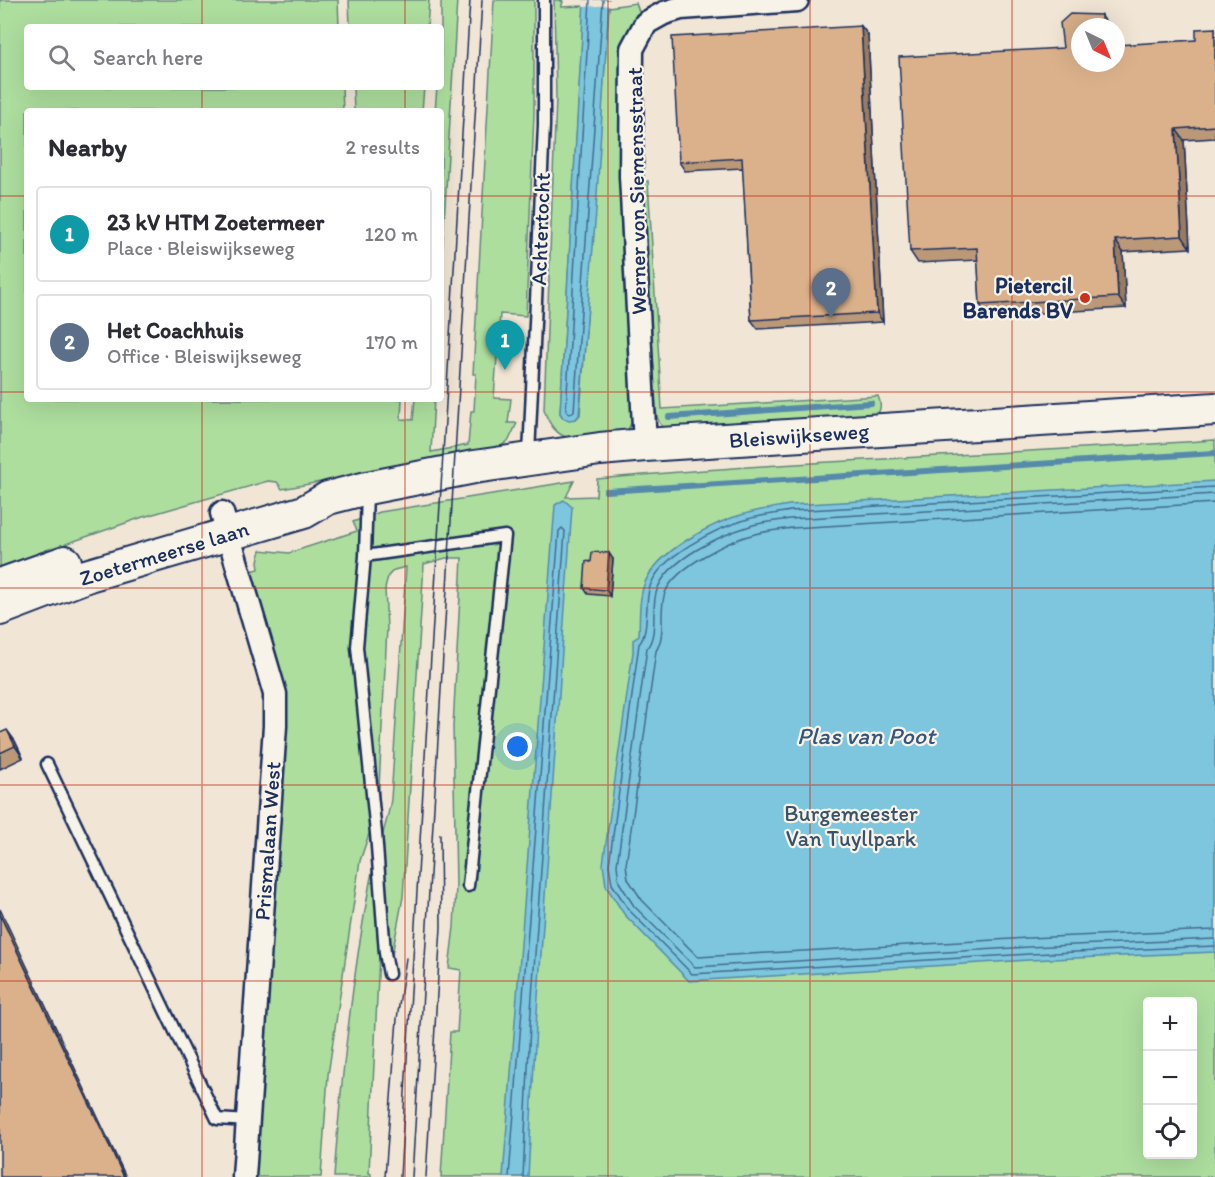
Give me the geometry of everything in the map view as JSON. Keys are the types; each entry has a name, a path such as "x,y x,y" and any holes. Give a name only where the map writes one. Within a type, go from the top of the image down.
{"street":[{"name":"Werner von Siemensstraat","path":"645,445 631,176 632,49 656,6 681,8 797,0"},
{"name":"Bleiswijkseweg","path":"376,486 529,458 645,445 1215,409"},
{"name":"Zoetermeerse laan","path":"0,585 80,556 225,523 304,512 328,498 376,486"},
{"name":"Zoetermeerse laan","path":"0,609 225,523"},
{"name":"Prismalaan West","path":"225,523 275,694 274,738 244,1177"}],"lane":[{"name":"Achtertocht","path":"529,458 543,144 544,0"},
{"path":"376,486 365,556 357,647 376,832 385,954 389,974"},
{"path":"365,556 505,536 468,886"},
{"path":"47,764 217,1119 248,1121"}],"green space":[{"path":"0,0 338,0 339,24 24,24 24,90 342,90 343,108 24,108 24,402 402,402 401,419 413,420 415,402 434,402 431,452 468,445 471,411 474,411 476,374 473,374 494,0 534,0 534,113 526,316 500,314 494,398 511,399 508,423 517,423 509,440 496,450 282,489 277,482 268,481 143,517 0,567"},
{"path":"349,0 429,0 427,24 350,24"},
{"path":"441,0 457,0 444,223 444,108 435,108 437,90 444,90 444,24 441,24"},
{"path":"554,0 563,0 561,7 583,6 584,8 560,413 563,418 576,419 580,415 609,7 636,3 640,14 632,23 627,34 620,138 620,207 632,421 627,432 589,439 567,437 558,432 550,423 544,409 556,98"},
{"path":"353,90 424,90 422,108 354,108"},
{"path":"648,181 662,409 878,396 880,408 874,419 667,431 662,426 656,409 643,182"},
{"name":"Burgemeester Van Tuyllpark","path":"1215,440 1215,1177 441,1177 450,1032 457,1032 461,970 449,968 456,886 453,727 462,558 446,558 424,564 403,897 392,955 379,954 369,1173 371,1177 334,1177 344,1066 358,956 372,872 391,799 406,567 394,570 388,576 385,589 387,628 378,807 360,861 328,1075 321,1177 255,1177 287,723 284,685 251,571 259,569 258,561 261,550 289,553 357,531 353,522 380,512 574,481 566,497 596,496 597,479 828,462"}],"water":[{"path":"584,0 609,0 596,211 579,415 576,419 569,420 563,418 560,413"},
{"name":"Plas van Poot","path":"1215,481 1215,952 1029,960 689,981 624,914 606,886 603,864 633,640 639,636 640,604 644,585 651,572 673,549 704,530 735,517 758,510 789,505"},
{"path":"564,500 572,507 536,1026 528,1177 503,1177 555,505"}],"pier":[{"path":"583,0 612,0 611,5 583,7"}],"building":[{"path":"1070,14 1101,15 1101,18 1071,18 1071,72 1125,72 1125,44 1196,40 1196,29 1215,28 1215,126 1176,129 1182,236 1115,240 1118,297 980,305 977,248 910,251 899,57 1063,48 1060,23"},
{"path":"861,26 877,313 751,320 742,158 679,162 672,37"},
{"path":"592,552 609,553 606,590 584,588 586,561 591,562"},
{"path":"7,730 15,746 0,753 0,733"},
{"path":"0,915 124,1177 0,1177"}],"waterway":[{"path":"669,417 871,403"},
{"path":"606,491 1215,453"}],"tram line":[{"path":"400,1177 470,0"},
{"path":"412,1177 482,0"},
{"path":"426,1177 441,927 440,834"},
{"path":"385,1177 397,1019 406,958"}],"place":[{"name":"Pietercil Barends BV","path":"1085,298"},
{"name":"Het Coachhuis","path":"831,318"},
{"name":"23 kV HTM Zoetermeer","path":"505,370"}]}
